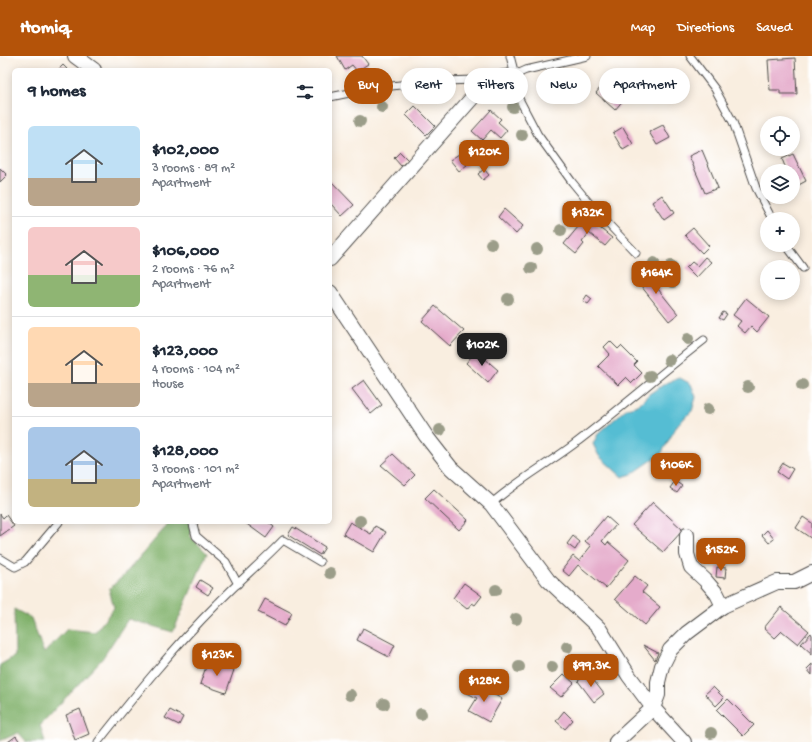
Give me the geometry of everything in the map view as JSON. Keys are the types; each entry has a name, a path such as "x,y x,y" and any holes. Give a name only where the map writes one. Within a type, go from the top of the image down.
{"street":[{"path":"75,56 91,68"},
{"path":"332,257 467,104"},
{"path":"332,295 426,436 451,468 492,504 548,580 599,628 629,676 653,708 684,742"},
{"path":"686,535 687,554 691,567 717,594 723,606"},
{"path":"616,742 653,708 658,695 658,682 662,666 670,650 687,633 723,606 777,582 794,582 812,573"}],"lane":[{"path":"510,56 513,68"},
{"path":"528,70 587,56"},
{"path":"690,56 715,89 733,122 756,188 768,212"},
{"path":"332,97 397,84 440,80 464,80"},
{"path":"522,104 538,135 572,182 595,210 636,253"},
{"path":"791,252 803,268"},
{"path":"492,504 510,488 570,447 613,414 704,340"},
{"path":"0,558 15,567 26,562 57,524"},
{"path":"192,524 196,536 226,562 238,584"},
{"path":"98,742 167,657 282,540 320,562"}],"green space":[{"path":"168,524 196,524 190,536 207,553 173,632 128,619 102,659 40,725 45,742 26,742 18,733 0,741 0,665 15,656 14,609 31,618 44,653 67,629 95,632 114,608 109,589 124,575"}],"water":[{"path":"680,378 691,384 696,397 692,411 678,424 661,454 632,474 622,477 599,456 593,444 598,434 627,408 638,405 649,394 666,383"}],"building":[{"path":"337,56 362,56 368,64 362,68 354,68 352,65 344,68"},
{"path":"795,58 797,94 780,94 780,90 770,90 768,60"},
{"path":"608,104 620,104 615,110"},
{"path":"415,106 435,126 426,135 406,115"},
{"path":"491,110 501,119 498,122 507,130 500,138 491,130 482,140 472,131"},
{"path":"663,125 670,138 657,145 649,132"},
{"path":"623,127 633,144 623,150 613,133"},
{"path":"702,150 718,188 705,193 689,156"},
{"path":"400,152 408,160 401,166 394,158"},
{"path":"459,154 467,165 459,171 450,160"},
{"path":"789,156 794,156 798,164 784,164 782,159"},
{"path":"0,168 7,175 0,182"},
{"path":"484,169 489,175 483,180 478,174"},
{"path":"800,169 806,181 800,184"},
{"path":"332,182 354,205 342,216 332,205"},
{"path":"662,195 674,213 664,220 652,202"},
{"path":"504,209 523,226 516,234 498,217"},
{"path":"588,215 598,223 596,225 612,238 605,246 589,233 582,242 584,244 576,254 564,244"},
{"path":"693,228 709,246 702,253 685,235"},
{"path":"705,257 711,262 696,278 686,268 692,262 697,266"},
{"path":"642,269 678,314 669,321 633,276"},
{"path":"587,295 592,299 588,304 583,301"},
{"path":"746,298 769,317 757,332 751,326 745,333 737,326 741,321 733,315"},
{"path":"435,306 464,331 450,346 422,321"},
{"path":"723,312 727,314 723,320 719,318"},
{"path":"610,341 618,349 621,346 637,362 634,365 642,373 632,383 626,377 618,385 598,366 610,354 604,347"},
{"path":"476,351 498,370 488,383 466,363"},
{"path":"364,380 382,405 371,414 352,389"},
{"path":"393,454 415,475 405,485 381,465"},
{"path":"783,463 793,469 787,479 777,472"},
{"path":"675,481 682,486 677,493 670,488"},
{"path":"434,489 468,520 459,530 425,498"},
{"path":"653,502 683,530 663,552 632,525"},
{"path":"0,514 3,518 6,515 14,526 0,536"},
{"path":"606,516 616,525 602,541 606,545 608,542 629,560 606,588 578,565 569,576 562,570 573,556 579,561 591,546 585,541"},
{"path":"803,517 812,523 812,539 796,528"},
{"path":"350,522 371,534 375,526 386,532 374,552 343,534"},
{"path":"247,524 270,524 274,527 266,538"},
{"path":"293,527 325,547 320,555 288,535"},
{"path":"767,530 774,539 769,543 762,535"},
{"path":"573,536 580,542 575,550 567,544"},
{"path":"717,567 726,568 725,578 716,577"},
{"path":"635,576 647,586 642,592 660,607 645,625 615,599"},
{"path":"200,580 213,588 208,595 196,587"},
{"path":"464,583 482,596 475,605 472,603 467,609 453,598"},
{"path":"265,599 292,613 285,626 258,612"},
{"path":"781,607 809,631 798,644 782,631 775,638 764,628"},
{"path":"363,628 395,645 389,657 357,640"},
{"path":"811,633 812,635 812,654 801,644"},
{"path":"643,645 658,653 655,660"},
{"path":"208,661 234,670 226,693 200,684"},
{"path":"812,664 812,675 807,669"},
{"path":"588,673 604,694 594,702 578,681"},
{"path":"479,674 487,679 483,685 475,679"},
{"path":"564,674 574,683 561,697 550,688"},
{"path":"472,685 481,690 482,688 502,699 489,722 469,711 477,698 467,693"},
{"path":"713,687 724,698 716,706 705,694"},
{"path":"728,699 754,725 743,736 717,710"},
{"path":"80,709 89,734 75,740 66,715"},
{"path":"170,710 183,717 179,725 165,718"},
{"path":"564,711 573,720 565,729 556,721"},
{"path":"16,736 20,742 8,742"}]}
